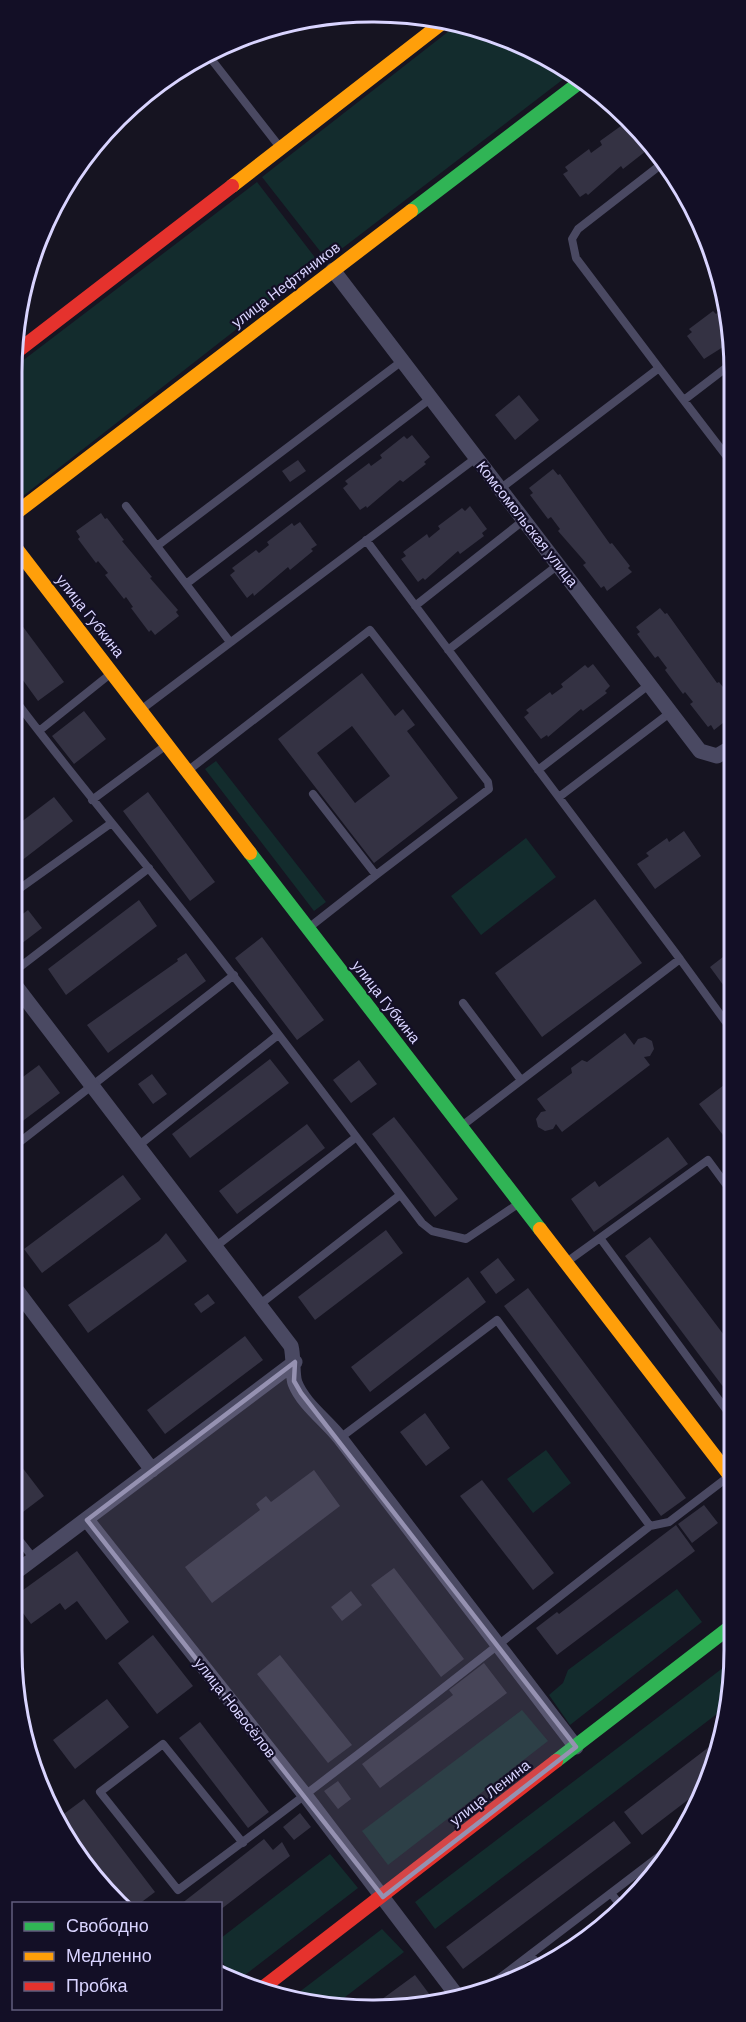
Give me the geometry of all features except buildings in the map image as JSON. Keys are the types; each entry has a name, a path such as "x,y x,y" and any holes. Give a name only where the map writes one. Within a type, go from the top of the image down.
{"main road":[{"path":"23,347 436,28"},
{"name":"улица Нефтяников","path":"22,508 574,86"},
{"name":"улица Губкина","path":"22,556 462,1126 565,1264 724,1467"},
{"name":"улица Ленина","path":"268,1984 724,1632"}],"street":[{"name":"Комсомольская улица","path":"333,270 700,751 717,756 724,752"},
{"path":"22,994 291,1346 295,1362 294,1381 301,1394 340,1438 496,1646 576,1747"},
{"path":"22,1297 152,1470"},
{"path":"22,1568 295,1362"},
{"name":"улица Новосёлов","path":"87,1520 305,1795 453,1990"}],"lane":[{"path":"213,61 281,148"},
{"path":"657,168 578,229 572,239 576,258 724,453"},
{"path":"157,546 402,361"},
{"path":"500,489 659,368"},
{"path":"684,400 724,369"},
{"path":"186,584 430,399"},
{"path":"141,709 476,458"},
{"path":"126,506 230,642"},
{"path":"416,606 524,520"},
{"path":"366,540 724,1020"},
{"path":"448,650 558,564"},
{"path":"188,771 370,630 488,782 489,789 308,928"},
{"path":"39,731 112,672"},
{"path":"538,770 650,684"},
{"path":"22,710 110,824 149,868 234,975 355,1138 432,1231 461,1239 472,1236 519,1203"},
{"path":"559,797 671,712"},
{"path":"92,800 168,744"},
{"path":"313,794 376,875"},
{"path":"22,887 110,824"},
{"path":"22,965 149,868"},
{"path":"462,1126 680,959"},
{"path":"22,1140 234,975"},
{"path":"463,1003 521,1080"},
{"path":"138,1146 278,1035"},
{"path":"215,1247 355,1138"},
{"path":"565,1264 708,1160 724,1182"},
{"path":"259,1305 400,1195"},
{"path":"600,1239 724,1406"},
{"path":"340,1438 497,1320 650,1526"},
{"path":"243,1843 163,1744 100,1792 178,1890 243,1843 650,1526 669,1522 724,1483"},
{"path":"22,1544 34,1559"},
{"path":"505,1974 650,1863"},
{"path":"611,1893 617,1901"},
{"path":"530,1955 534,1960"}],"highlighted area":[{"path":"295,1362 294,1381 301,1393 576,1747 383,1897 87,1520"}],"green space":[{"path":"449,31 507,49 563,79 327,260 262,177"},
{"path":"257,182 320,264 23,496 23,361"},
{"path":"216,761 326,902 314,911 205,769"},
{"path":"526,838 556,877 481,935 451,896"},
{"path":"546,1450 571,1483 533,1513 507,1479"},
{"path":"677,1589 702,1622 570,1725 549,1695 563,1683 568,1670"},
{"path":"723,1668 718,1713 435,1929 415,1902"},
{"path":"522,1710 548,1741 388,1865 362,1831"},
{"path":"330,1854 358,1888 245,1975 226,1967 223,1963 222,1937"},
{"path":"382,1929 404,1952 343,1998 300,1992"}],"traffic: fast":[{"path":"411,211 574,86"},
{"path":"250,853 540,1229"},
{"path":"556,1761 724,1632"}],"traffic: slow":[{"path":"232,186 436,28"},
{"path":"22,508 411,211"},
{"path":"22,556 250,853"},
{"path":"540,1229 724,1468"}],"traffic: jam":[{"path":"23,347 232,186"},
{"path":"268,1984 556,1761"}]}
